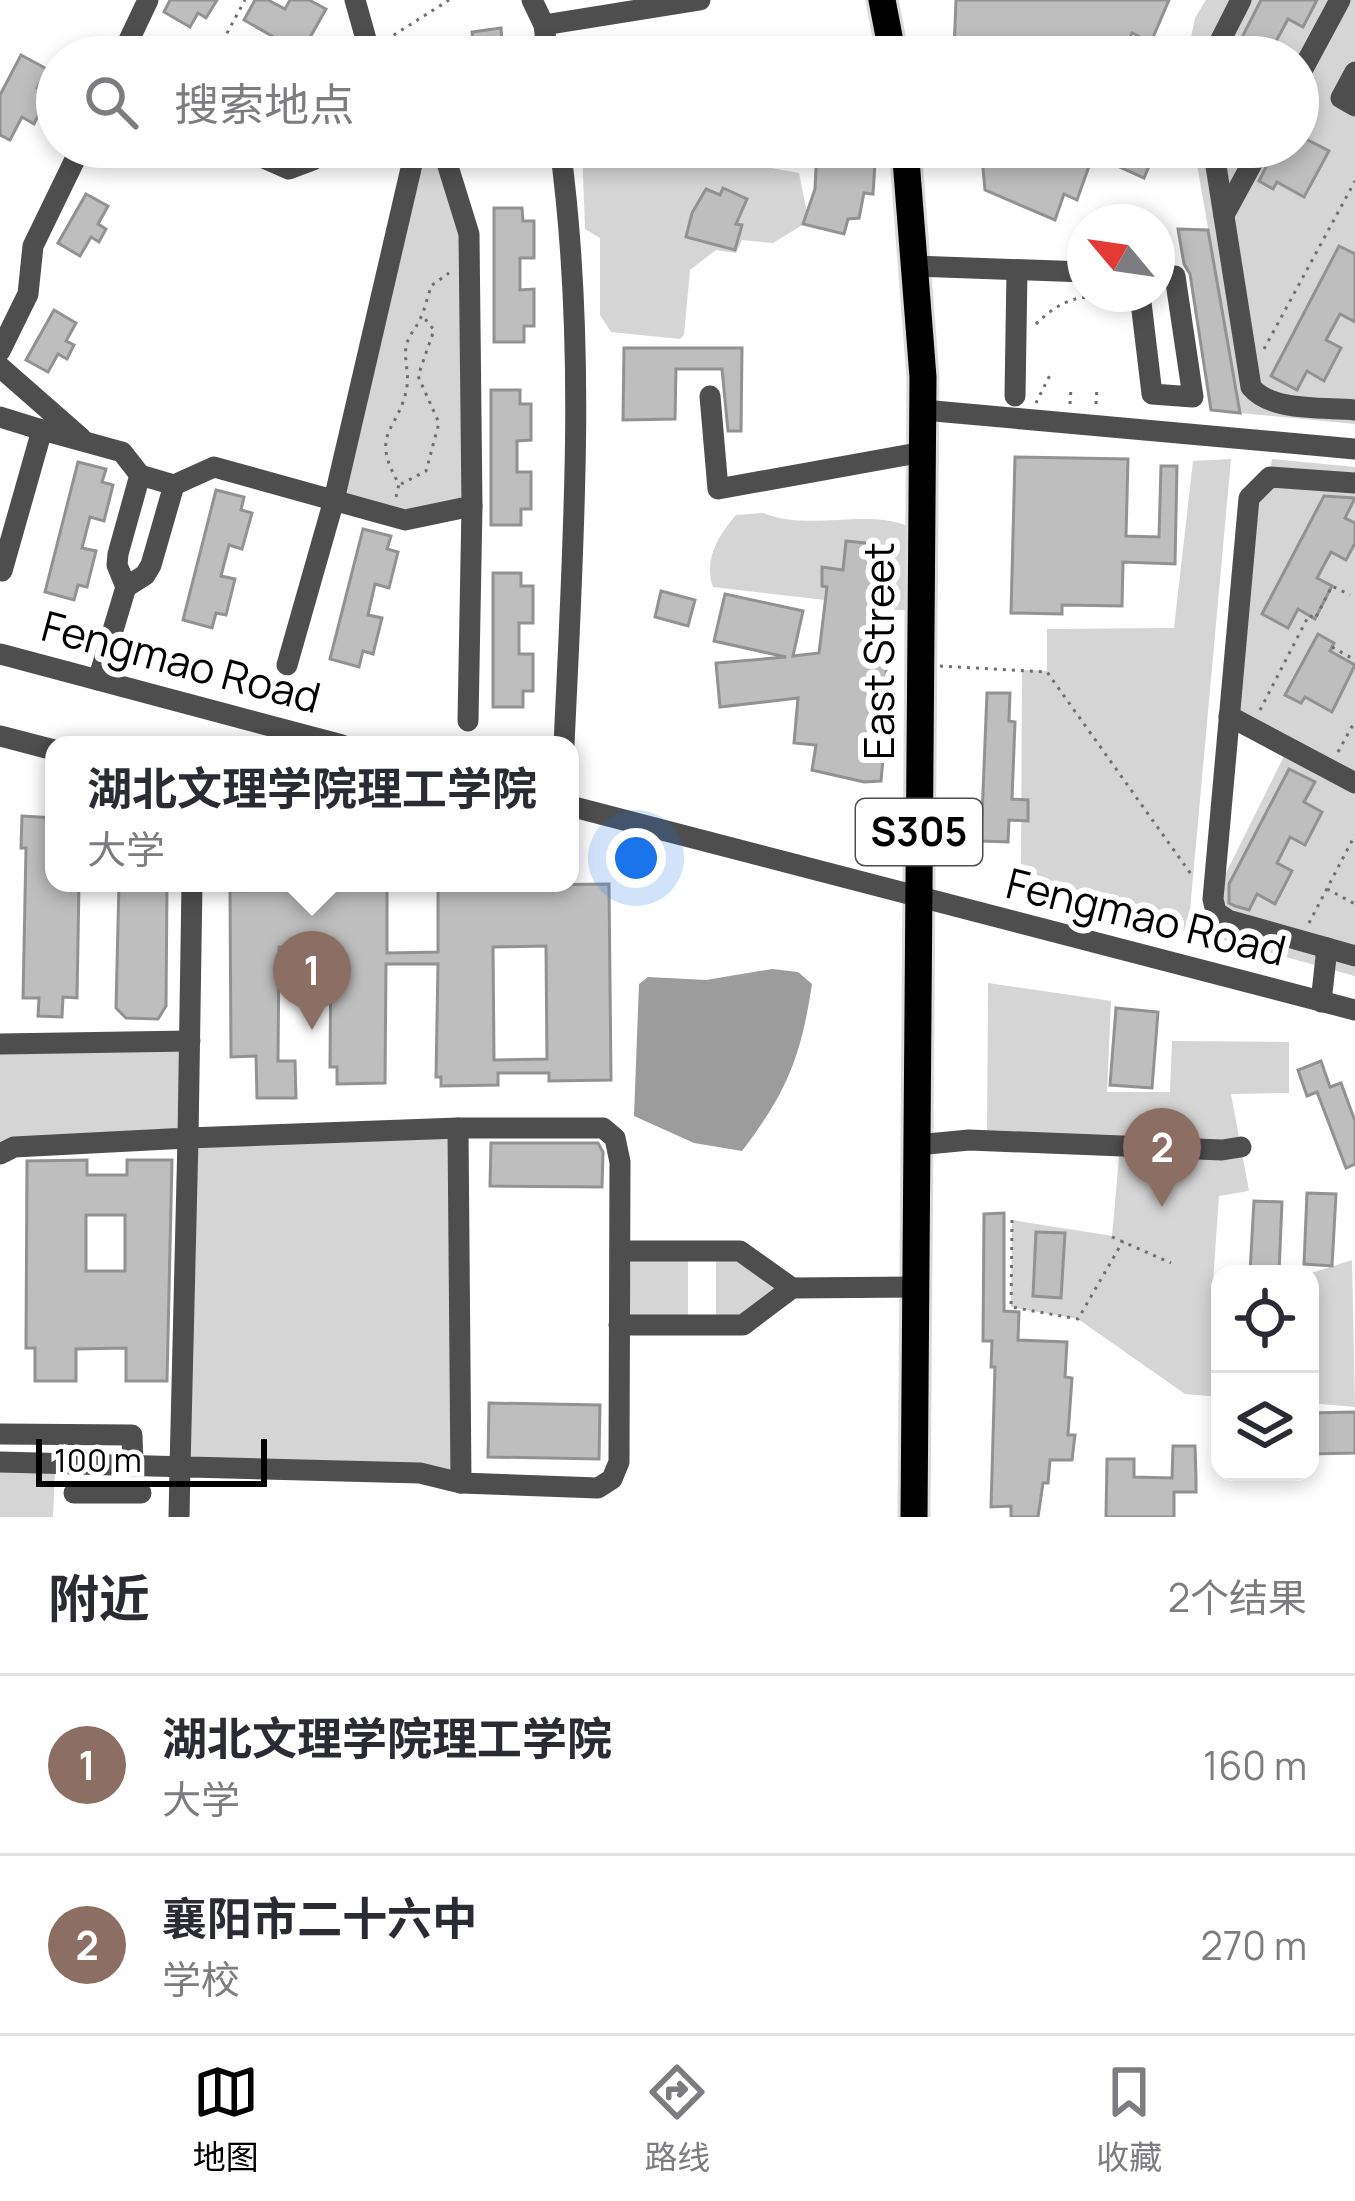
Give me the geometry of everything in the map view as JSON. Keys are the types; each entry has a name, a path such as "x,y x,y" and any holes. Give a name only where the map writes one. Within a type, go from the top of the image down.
{"main road":[{"path":"883,0 889,36"},
{"name":"East Street","path":"907,168 923,410 914,1517"}],"street":[{"path":"131,36 148,0"},
{"path":"532,0 545,36"},
{"path":"544,25 700,0"},
{"path":"1223,36 1241,0"},
{"path":"1319,39 1340,0"},
{"path":"1355,72 1341,98 1355,106"},
{"path":"0,351 28,294 33,246 71,168"},
{"path":"287,665 334,500 411,168"},
{"path":"449,168 469,234 468,721"},
{"path":"563,168 571,226 578,452 564,736"},
{"path":"1216,168 1249,377 1260,398 1355,410"},
{"path":"1224,216 1250,168"},
{"path":"914,266 1067,271"},
{"path":"1015,396 1017,270"},
{"path":"1142,312 1152,394 1192,398 1175,276"},
{"path":"0,368 86,443"},
{"path":"710,396 718,489 922,452"},
{"path":"923,410 1355,449"},
{"path":"0,417 122,452 140,475 174,485 214,467 405,520 472,506"},
{"path":"2,572 42,430"},
{"path":"98,680 126,587 118,554 140,475"},
{"path":"1355,483 1270,476 1250,498 1213,899 1216,912 1228,920 1355,956"},
{"path":"126,587 151,565 174,485"},
{"name":"Fengmao Road","path":"0,654 308,736"},
{"path":"1229,716 1355,783"},
{"path":"0,736 45,748"},
{"name":"Fengmao Road","path":"579,808 1355,1010"},
{"path":"179,1517 192,892"},
{"path":"1321,1002 1327,948"},
{"path":"0,1044 190,1041"},
{"path":"458,1128 461,1483"},
{"path":"0,1154 14,1147 188,1138 603,1128 614,1138 620,1162 619,1462 612,1480 598,1488 461,1483 420,1473 0,1462"},
{"path":"917,1145 969,1140 1241,1147"},
{"path":"620,1251 740,1251 792,1288 916,1287"},
{"path":"619,1325 743,1325 792,1288"},
{"path":"0,1434 132,1436 140,1517"},
{"path":"74,1517 75,1465"},
{"path":"74,1493 141,1493"}],"path":[{"path":"225,36 244,0"},
{"path":"397,36 449,0"},
{"path":"1249,377 1355,181"},
{"path":"391,516 399,484 385,447 389,424 407,385 406,349 432,285 443,275 469,274"},
{"path":"1033,328 1057,304 1083,296 1111,302 1129,318"},
{"path":"399,484 426,471 439,423 418,376 434,330 422,315"},
{"path":"1028,420 1051,373"},
{"path":"1250,727 1309,615 1315,619 1332,586 1350,595"},
{"path":"1332,647 1355,660"},
{"path":"921,664 1047,672 1193,877"},
{"path":"1329,769 1355,722"},
{"path":"1347,736 1355,741"},
{"path":"1299,940 1355,835"},
{"path":"1327,889 1352,903 1355,889"},
{"path":"1012,1220 1011,1307 1078,1319 1123,1241"},
{"path":"1112,1237 1171,1263"}],"shaded area":[{"path":"1206,0 1355,0 1355,424 1240,413 1198,168 1319,168 1319,36 1191,36"},
{"path":"411,168 449,168 469,234 472,506 405,520 334,500"},
{"path":"583,168 771,168 799,173 807,213 804,224 773,243 742,240 736,253 716,250 690,270 680,339 611,332 600,315 600,238 585,229"},
{"path":"1231,459 1188,932 1021,869 1022,670 1047,671 1047,629 1174,628 1193,461"},
{"path":"1272,459 1355,467 1355,976 1212,937 1213,899 1288,748 1229,716 1249,498 1269,477"},
{"path":"763,513 801,521 881,520 915,530 909,610 895,610 882,599 825,600 713,587 711,558 724,531 736,515"},
{"path":"772,969 798,972 812,984 790,1073 742,1151 694,1143 634,1116 639,984 648,977 706,980"},
{"path":"988,983 1111,1001 1107,1092 1170,1092 1172,1041 1289,1042 1289,1093 1231,1094 1249,1191 1219,1196 1211,1265 1211,1396 1185,1394 1078,1319 1011,1307 1012,1220 1112,1236 1120,1146 987,1141"},
{"path":"190,1041 188,1137 458,1128 461,1483 180,1468 188,1139 0,1154 0,1044"},
{"path":"620,1251 688,1251 688,1325 619,1325"},
{"path":"716,1251 792,1288 743,1325 716,1325"},
{"path":"1352,1260 1355,1407 1319,1404 1319,1270"},
{"path":"0,1470 55,1471 53,1517 0,1517"}],"building":[{"path":"170,0 217,0 206,18 198,13 190,27 164,12"},
{"path":"255,0 268,0 285,9 290,0 309,0 326,9 311,36 272,36 244,20"},
{"path":"956,0 1169,0 1154,36 955,36"},
{"path":"1261,0 1317,0 1303,27 1288,19 1279,36 1243,36"},
{"path":"501,28 502,36 472,36 472,32"},
{"path":"21,55 36,63 36,120 34,124 22,117 10,140 0,135 0,95"},
{"path":"1319,146 1329,151 1304,197 1277,182 1273,189 1259,181 1266,168 1319,168"},
{"path":"816,168 875,168 873,194 864,193 859,218 848,219 844,234 803,224 815,189"},
{"path":"983,168 1088,168 1077,200 1064,194 1055,220 985,190"},
{"path":"1122,168 1148,168 1144,178"},
{"path":"723,188 747,199 736,224 742,225 735,250 686,237 692,213 706,189 720,195"},
{"path":"86,194 108,206 98,224 106,229 99,242 91,237 80,256 58,243"},
{"path":"494,208 522,208 523,221 534,221 534,258 520,258 520,290 534,289 534,326 524,326 524,342 494,342"},
{"path":"1178,229 1208,230 1240,413 1211,410 1190,274"},
{"path":"1339,246 1355,254 1355,322 1340,314 1326,340 1341,348 1324,381 1307,371 1297,390 1271,376"},
{"path":"54,310 76,323 66,341 74,345 67,359 58,354 48,372 26,360"},
{"path":"624,348 742,348 741,431 728,431 722,369 676,369 675,419 623,420"},
{"path":"491,390 520,390 520,404 531,404 531,440 517,441 517,472 531,472 531,509 521,509 521,525 491,525"},
{"path":"1015,457 1128,459 1126,536 1159,537 1161,466 1177,466 1175,564 1123,562 1122,606 1062,605 1062,614 1011,613"},
{"path":"78,462 106,469 102,482 113,485 104,521 90,517 82,548 96,551 87,587 78,585 74,600 45,592"},
{"path":"216,490 244,497 241,510 252,513 242,549 229,545 221,576 235,579 226,615 216,613 212,628 183,620"},
{"path":"1324,496 1355,498 1345,518 1355,523 1355,543 1346,560 1331,552 1317,578 1332,586 1315,619 1298,609 1288,628 1262,614"},
{"path":"363,529 391,536 387,549 398,552 389,588 375,584 368,615 382,618 373,654 363,651 359,667 330,659"},
{"path":"846,541 877,544 870,603 885,603 887,713 881,781 864,782 812,770 816,745 794,743 798,698 720,707 716,663 786,657 714,641 725,594 803,611 793,656 819,653 827,587 822,586 822,567 843,570"},
{"path":"493,573 521,573 521,586 533,586 533,623 519,623 519,654 533,654 533,691 523,691 523,707 493,707"},
{"path":"661,591 695,600 688,626 655,617"},
{"path":"1318,634 1334,643 1330,651 1355,665 1332,712 1305,697 1301,703 1285,695"},
{"path":"987,693 1010,693 1009,721 1015,722 1012,799 1028,800 1028,821 1009,820 1008,842 981,841"},
{"path":"1289,769 1315,782 1304,802 1322,812 1305,845 1290,837 1277,863 1292,871 1275,904 1257,894 1249,910 1235,906 1229,903 1229,884"},
{"path":"22,816 45,817 45,892 79,892 77,998 63,997 62,1017 38,1016 39,998 23,998 26,848 21,848"},
{"path":"579,884 609,884 611,1080 549,1081 549,1073 498,1073 498,1085 441,1086 441,1077 436,1077 438,964 386,964 385,1083 337,1084 337,1067 330,1067 331,947 279,947 278,1061 295,1061 296,1098 257,1098 256,1056 231,1057 230,892 387,892 387,953 438,952 438,892 579,892","holes":["546,946 547,1059 494,1060 493,947"]},
{"path":"119,892 167,892 166,1006 158,1019 126,1018 116,1008"},
{"path":"1116,1008 1158,1012 1152,1088 1110,1085"},
{"path":"1321,1061 1330,1087 1341,1083 1355,1121 1355,1164 1346,1168 1317,1092 1307,1096 1298,1070"},
{"path":"491,1143 598,1143 603,1152 602,1187 490,1186"},
{"path":"87,1160 87,1175 127,1175 127,1160 172,1160 167,1381 126,1381 126,1348 76,1349 76,1381 35,1381 35,1348 26,1348 27,1161","holes":["86,1215 125,1215 125,1271 86,1271"]},
{"path":"1307,1193 1336,1194 1332,1266 1304,1264"},
{"path":"1254,1201 1282,1202 1279,1265 1250,1265"},
{"path":"1004,1213 1004,1311 1019,1312 1018,1340 1067,1342 1065,1377 1072,1378 1068,1435 1075,1435 1072,1460 1050,1460 1038,1517 1011,1517 1011,1506 991,1507 995,1367 991,1367 992,1341 983,1341 984,1214"},
{"path":"1036,1232 1065,1233 1061,1298 1033,1296"},
{"path":"489,1403 600,1405 599,1459 488,1457"},
{"path":"1355,1412 1355,1453 1319,1454 1319,1413"},
{"path":"1173,1446 1195,1446 1196,1478 1196,1492 1174,1492 1174,1517 1106,1517 1107,1459 1134,1459 1134,1477 1172,1478"}],"place":[{"name":"湖北文理学院理工学院","path":"312,1030"},
{"name":"襄阳市二十六中","path":"1162,1207"}]}
